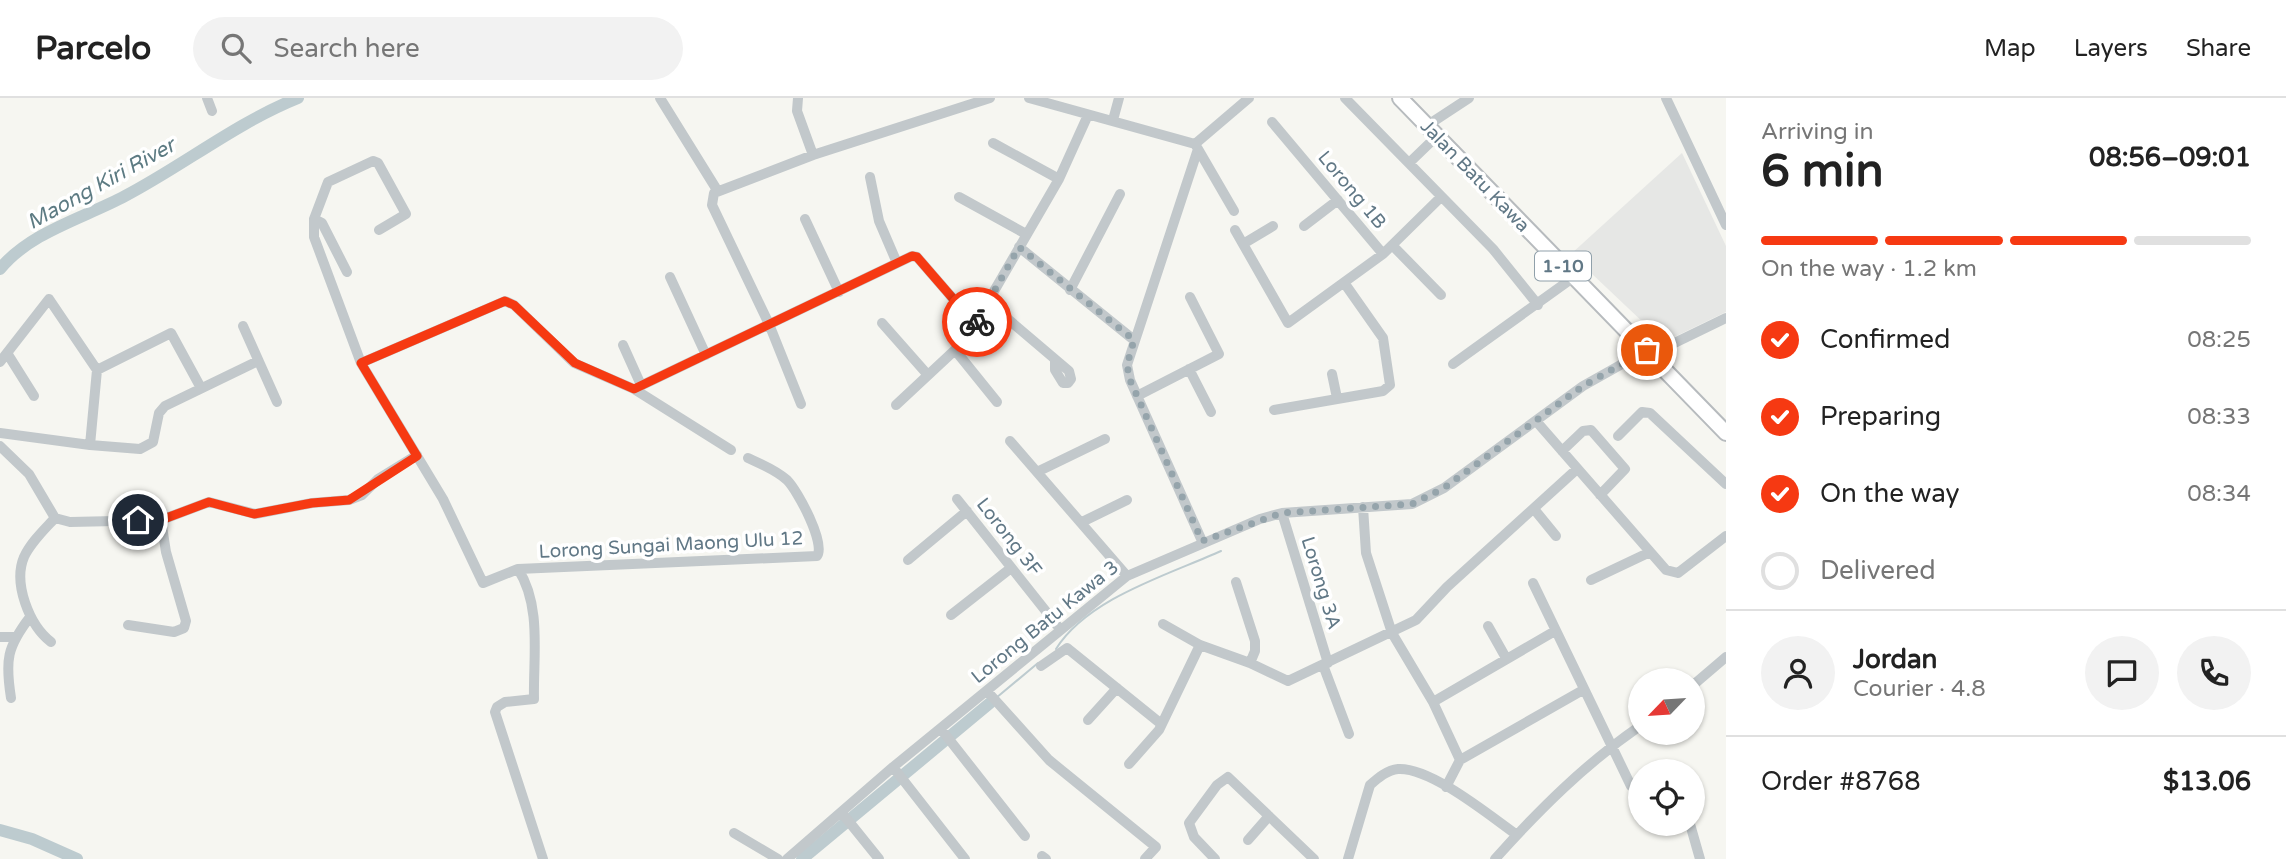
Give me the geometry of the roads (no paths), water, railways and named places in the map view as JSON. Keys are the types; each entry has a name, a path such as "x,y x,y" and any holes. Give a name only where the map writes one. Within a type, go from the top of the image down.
{"highway":[{"name":"Jalan Batu Kawa","path":"1400,98 1584,276 1726,433"},
{"name":"Jalan Batu Kawa","path":"1411,98 1435,129 1573,277 1726,420"}],"street":[{"path":"207,98 212,111"},
{"path":"660,98 714,194 801,404"},
{"path":"799,98 797,111 813,155"},
{"path":"714,194 813,155 990,98"},
{"path":"1029,98 1058,102 1088,115 1113,120 1196,147 1234,211"},
{"path":"1113,120 1119,98"},
{"path":"1202,541 1137,396 1127,365 1168,245 1196,147 1249,98"},
{"path":"1345,98 1493,249 1538,305"},
{"path":"1409,163 1435,129 1469,98"},
{"path":"1667,98 1726,225"},
{"path":"896,405 955,350 989,303 1059,178 1088,115"},
{"name":"Lorong 1B","path":"1242,244 1288,323 1383,254 1272,122"},
{"path":"993,143 1059,178"},
{"path":"0,446 29,474 55,518 70,522 161,520 209,502 254,514 312,503 349,500 417,456 361,363 314,237 314,219 328,182 376,162 406,214 379,230"},
{"path":"870,177 879,221 897,263"},
{"path":"1070,290 1120,194"},
{"path":"959,197 1026,234"},
{"path":"1383,254 1441,197"},
{"path":"1304,226 1338,200"},
{"path":"314,219 322,223 347,272"},
{"path":"805,219 839,292"},
{"path":"1235,230 1242,244 1273,226"},
{"path":"1393,246 1441,295"},
{"path":"1019,247 1134,340"},
{"path":"637,387 912,256 917,257 975,324"},
{"path":"670,277 706,355"},
{"path":"1453,364 1538,305 1573,277"},
{"path":"1274,410 1383,391 1390,385 1391,376 1383,338 1345,284"},
{"path":"1137,396 1219,354 1190,297"},
{"path":"0,362 45,300 49,299 97,370 90,445"},
{"path":"361,363 505,301 514,305 575,363 637,387 731,450"},
{"path":"989,303 1055,361"},
{"name":"Lorong Batu Kawa 3","path":"787,859 846,818 898,772 992,697 1060,629 1127,576 1202,541 1282,513 1421,501 1444,488 1583,386 1653,350 1726,318"},
{"path":"882,323 927,374"},
{"path":"243,326 277,402"},
{"path":"97,370 171,333 201,388"},
{"path":"623,345 637,387"},
{"path":"955,350 997,401"},
{"path":"7,353 34,396"},
{"path":"0,433 90,445 148,447 153,442 160,410 258,361"},
{"path":"1189,369 1211,412"},
{"path":"1332,374 1337,398"},
{"path":"1618,436 1642,412 1650,413 1726,484"},
{"path":"1536,421 1648,553 1666,570 1678,573 1726,536"},
{"path":"1562,451 1583,431 1591,430 1625,469 1600,495"},
{"path":"1039,471 1105,439"},
{"path":"1010,441 1039,471 1127,576"},
{"name":"Lorong Sungai Maong Ulu 12","path":"417,456 443,499 483,583 518,569 817,556 821,552 817,537 796,492 774,471 748,458"},
{"path":"1163,624 1200,645 1250,663 1288,681 1392,634 1416,620 1447,587 1577,469"},
{"name":"Lorong 3F","path":"957,499 1060,629"},
{"path":"1082,522 1127,500"},
{"path":"1363,507 1366,553 1392,634 1433,702 1460,760"},
{"path":"1534,509 1556,536"},
{"path":"908,559 967,511"},
{"name":"Lorong 3A","path":"1282,513 1325,664 1349,734"},
{"path":"51,642 30,617 22,583 24,557 55,518"},
{"path":"128,625 174,632 184,628 182,606 163,538 161,520"},
{"path":"152,545 163,538"},
{"path":"1591,580 1648,553"},
{"path":"951,615 1012,568"},
{"path":"518,569 527,584 533,606 534,699 505,702 496,707 495,712 543,859"},
{"path":"1236,582 1255,641 1255,651 1250,663"},
{"path":"1533,583 1628,778"},
{"path":"11,698 8,664 15,637 30,617"},
{"path":"1488,626 1506,658"},
{"path":"1433,702 1555,631"},
{"path":"0,637 15,637"},
{"path":"1129,764 1155,735 1200,645"},
{"path":"1041,666 1067,648 1160,723"},
{"path":"1705,675 1726,657"},
{"path":"1087,720 1117,688"},
{"path":"1446,787 1460,760 1583,690"},
{"path":"992,697 1049,760 1156,847 1145,859"},
{"path":"946,734 1025,836"},
{"path":"1495,859 1611,746 1628,734"},
{"path":"1348,859 1367,794 1377,779 1395,769 1402,769 1446,787 1517,835"},
{"path":"898,772 965,859"},
{"path":"1215,859 1194,836 1189,823 1222,780 1234,779 1314,859"},
{"path":"1248,840 1269,816"},
{"path":"846,818 879,859"},
{"path":"734,833 778,859"},
{"path":"1693,836 1700,859"}],"waterway":[{"name":"Maong Kiri River","path":"0,269 12,256 42,235 125,196 253,120 298,98"},
{"path":"1056,649 1070,631 1108,602 1221,551"},
{"path":"996,698 1038,663"},
{"path":"802,859 990,703"},
{"name":"Maong Kiri River","path":"0,830 32,839 77,859"}]}
